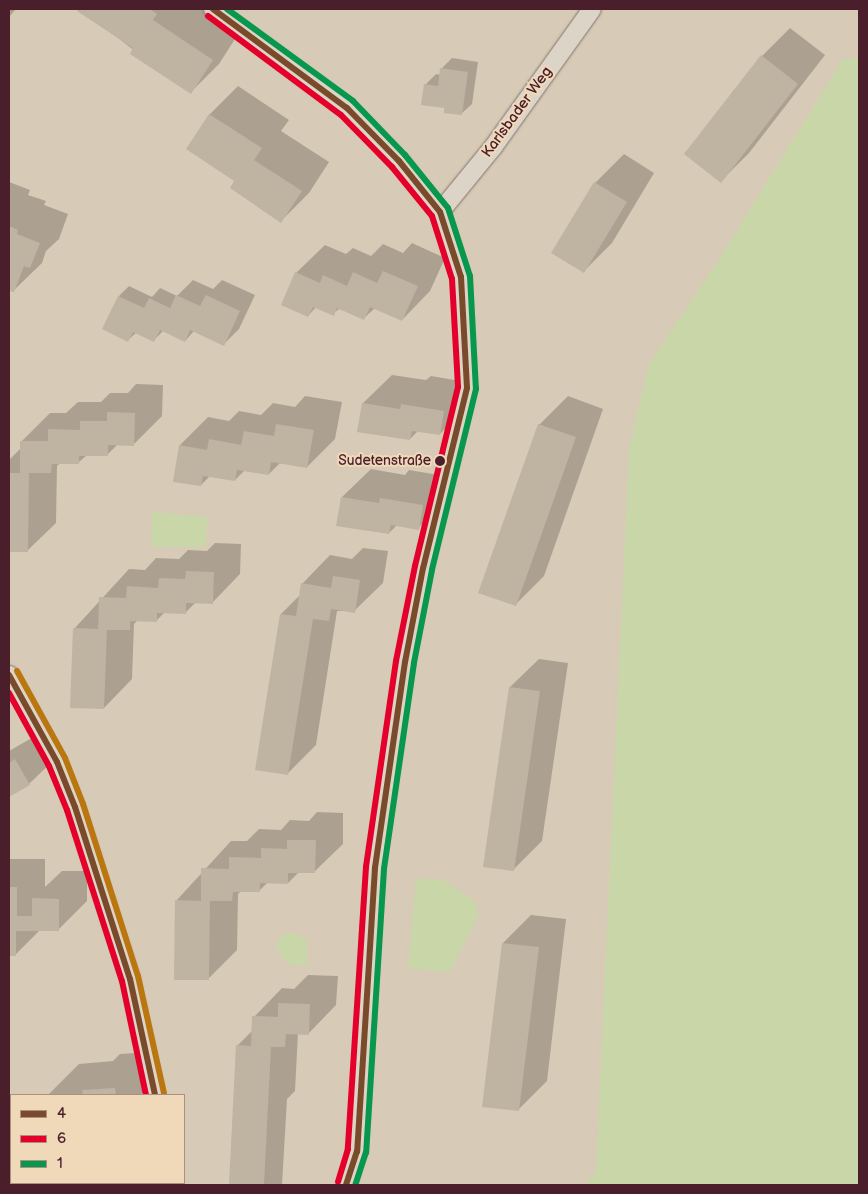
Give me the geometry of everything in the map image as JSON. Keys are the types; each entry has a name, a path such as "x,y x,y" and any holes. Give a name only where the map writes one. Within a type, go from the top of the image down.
{"street":[{"path":"212,9 347,108 399,162 440,212 461,278 467,342 467,388 423,568 405,662 375,868 357,1151 346,1185"},
{"name":"Karlsbader Weg","path":"440,212 494,146 592,9"},
{"path":"9,675 57,762 75,807 130,979 155,1094"}],"green space":[{"path":"859,57 859,1185 586,1185 596,1171 629,449 649,364 720,258 843,59"},
{"path":"152,512 208,517 205,547 151,547"},
{"path":"416,879 441,879 475,901 478,916 450,972 408,969"},
{"path":"296,933 307,941 307,964 295,966 283,959 276,946 280,935"}],"building":[{"path":"79,9 150,9 157,14 153,20 213,60 191,94 130,54 133,48 77,11"},
{"path":"761,55 798,84 721,183 684,154"},
{"path":"440,68 468,72 462,115 444,113 444,108 421,105 424,84 438,86"},
{"path":"209,114 262,148 254,160 302,191 281,223 230,188 234,181 186,149"},
{"path":"594,182 627,202 584,273 551,253"},
{"path":"9,226 18,230 17,234 40,243 30,268 24,266 14,292 9,291"},
{"path":"383,271 418,286 402,321 370,307 364,320 337,308 334,316 313,307 308,317 281,305 295,272 320,283 323,275 347,286 353,272 377,283"},
{"path":"176,295 200,306 206,295 240,311 224,346 190,330 185,342 160,330 154,342 133,332 128,342 102,329 118,296 144,308 149,298 170,308"},
{"path":"362,403 400,409 401,404 444,411 440,435 412,431 410,440 357,432"},
{"path":"107,412 135,413 134,446 108,445 108,456 79,456 79,464 52,464 51,473 29,473 28,552 9,552 9,473 20,473 20,441 48,441 48,429 80,430 80,421 107,421"},
{"path":"276,424 314,430 307,468 271,462 269,475 237,470 235,481 203,476 201,486 173,482 179,445 207,450 209,439 241,445 244,431 274,436"},
{"path":"538,424 576,437 516,606 478,593"},
{"path":"341,497 379,503 380,498 423,505 419,530 391,525 389,534 336,526"},
{"path":"186,571 214,572 213,604 186,603 186,614 157,613 157,622 130,621 130,630 107,630 104,709 70,708 73,628 98,629 99,597 126,598 127,586 158,588 159,578 185,579"},
{"path":"333,576 360,580 355,613 331,609 329,621 313,619 288,775 255,770 280,614 296,616 301,583 331,588"},
{"path":"509,687 540,691 514,871 483,867"},
{"path":"15,759 30,785 9,797 9,763"},
{"path":"287,840 316,840 315,873 288,873 288,884 260,883 260,892 233,892 232,901 210,901 209,980 174,980 175,900 201,901 201,868 229,869 229,857 261,858 261,848 287,849"},
{"path":"9,887 17,887 17,916 32,916 32,898 59,899 59,931 16,931 16,956 9,956"},
{"path":"502,943 539,947 519,1111 482,1107"},
{"path":"278,1003 310,1004 309,1035 286,1034 285,1047 271,1047 264,1185 229,1185 236,1045 251,1046 252,1016 278,1017"},
{"path":"115,1088 116,1094 83,1094 82,1090"}],"transit line":[{"name":"4","path":"213,9 347,108 399,161 440,212 461,277 467,388 423,568 405,662 375,868 357,1151 346,1185"},
{"name":"1","path":"227,9 353,101 405,155 448,208 470,276 476,389 432,570 414,663 384,869 366,1152 355,1185"},
{"name":"6","path":"208,16 341,115 392,167 432,216 452,279 458,387 415,566 396,661 366,867 348,1149 338,1182"},
{"path":"17,671 65,758 83,804 138,976 164,1093"},
{"name":"4","path":"9,675 57,762 75,807 130,979 155,1094"},
{"name":"6","path":"9,693 49,766 67,810 122,981 146,1094"}],"place":[{"name":"Sudetenstraße","path":"440,461"}]}
